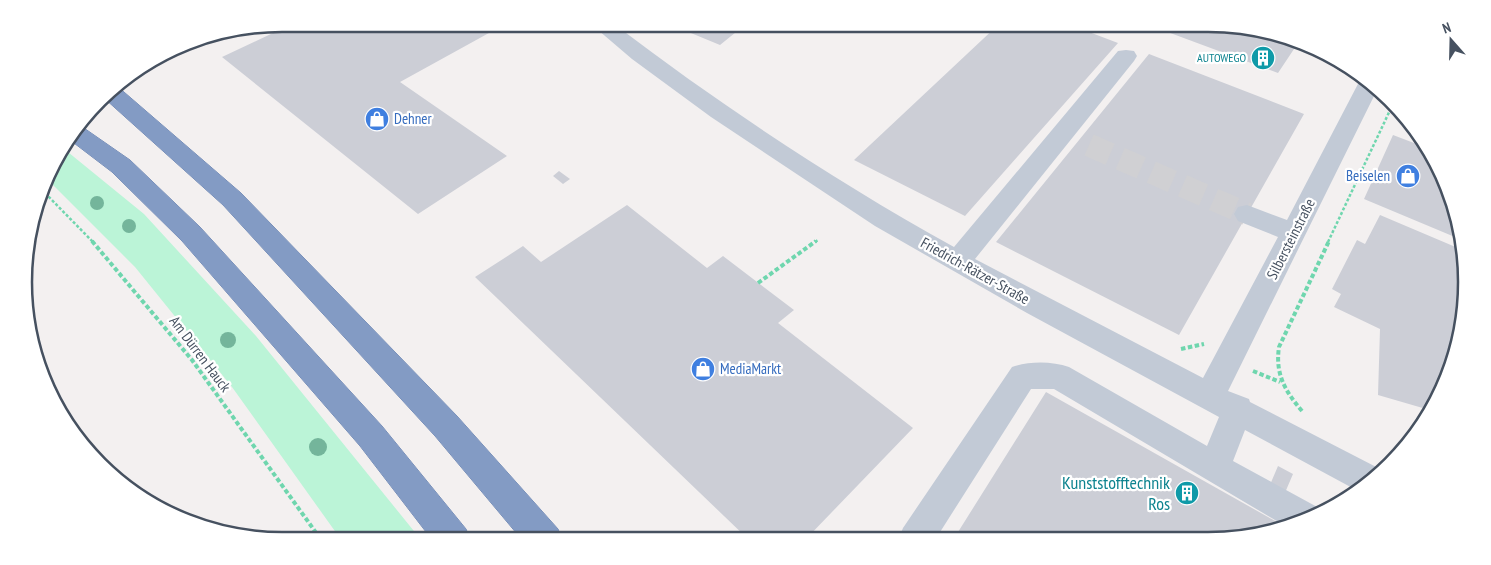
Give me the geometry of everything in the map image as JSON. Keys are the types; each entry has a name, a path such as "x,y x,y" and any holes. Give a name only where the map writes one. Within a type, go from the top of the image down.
{"highway":[{"path":"116,97 239,206 446,426 538,532"},
{"path":"80,136 121,166 191,234 371,436 447,532"}],"street":[{"name":"Friedrich-Rätzer-Straße","path":"612,32 741,128 810,173 956,261 1015,294 1238,409 1364,478"},
{"path":"956,261 1126,56"},
{"name":"Silbersteinstraße","path":"1210,395 1366,89"},
{"path":"1247,214 1294,233"},
{"path":"919,532 1023,376 1058,376 1299,515"},
{"path":"1214,467 1238,409"}],"path":[{"path":"1308,418 1280,383 1276,362 1279,347 1390,111"},
{"name":"Am Dürren Hauck","path":"48,196 80,226 154,312 280,479 316,532"},
{"path":"758,283 818,240"},
{"path":"1172,349 1198,347 1212,341"}],"green space":[{"path":"69,153 144,214 256,336 415,532 336,532 232,387 135,267 53,185"}],"building":[{"name":"Dehner","path":"491,32 400,82 507,156 418,214 222,57 274,33"},
{"path":"688,32 736,32 720,45"},
{"path":"990,32 1089,32 1118,43 965,216 854,160"},
{"name":"AUTOWEGO","path":"1168,32 1208,32 1257,37 1295,48 1278,73"},
{"path":"1149,54 1304,114 1179,335 996,242"},
{"name":"Beiselen","path":"1393,135 1414,142 1433,172 1445,202 1454,237 1364,199"},
{"path":"559,171 570,179 563,184 553,176"},
{"name":"MediaMarkt","path":"627,205 707,268 723,256 794,310 778,323 913,428 813,532 741,532 475,277 523,246 541,262"},
{"path":"1380,215 1456,247 1458,266 1458,299 1454,331 1445,363 1425,409 1378,395 1380,329 1334,307 1341,294 1332,289 1357,240 1365,244"},
{"path":"1046,392 1278,523 1257,528 1225,532 958,532"},
{"path":"1278,466 1293,474 1284,495 1269,487"}],"tunnel":[{"path":"1089,145 1247,214"}],"place":[{"name":"AUTOWEGO","path":"1263,58"},
{"name":"Dehner","path":"377,119"},
{"name":"Beiselen","path":"1408,176"},
{"name":"MediaMarkt","path":"703,369"},
{"name":"Kunststofftechnik Ros","path":"1187,493"}]}
